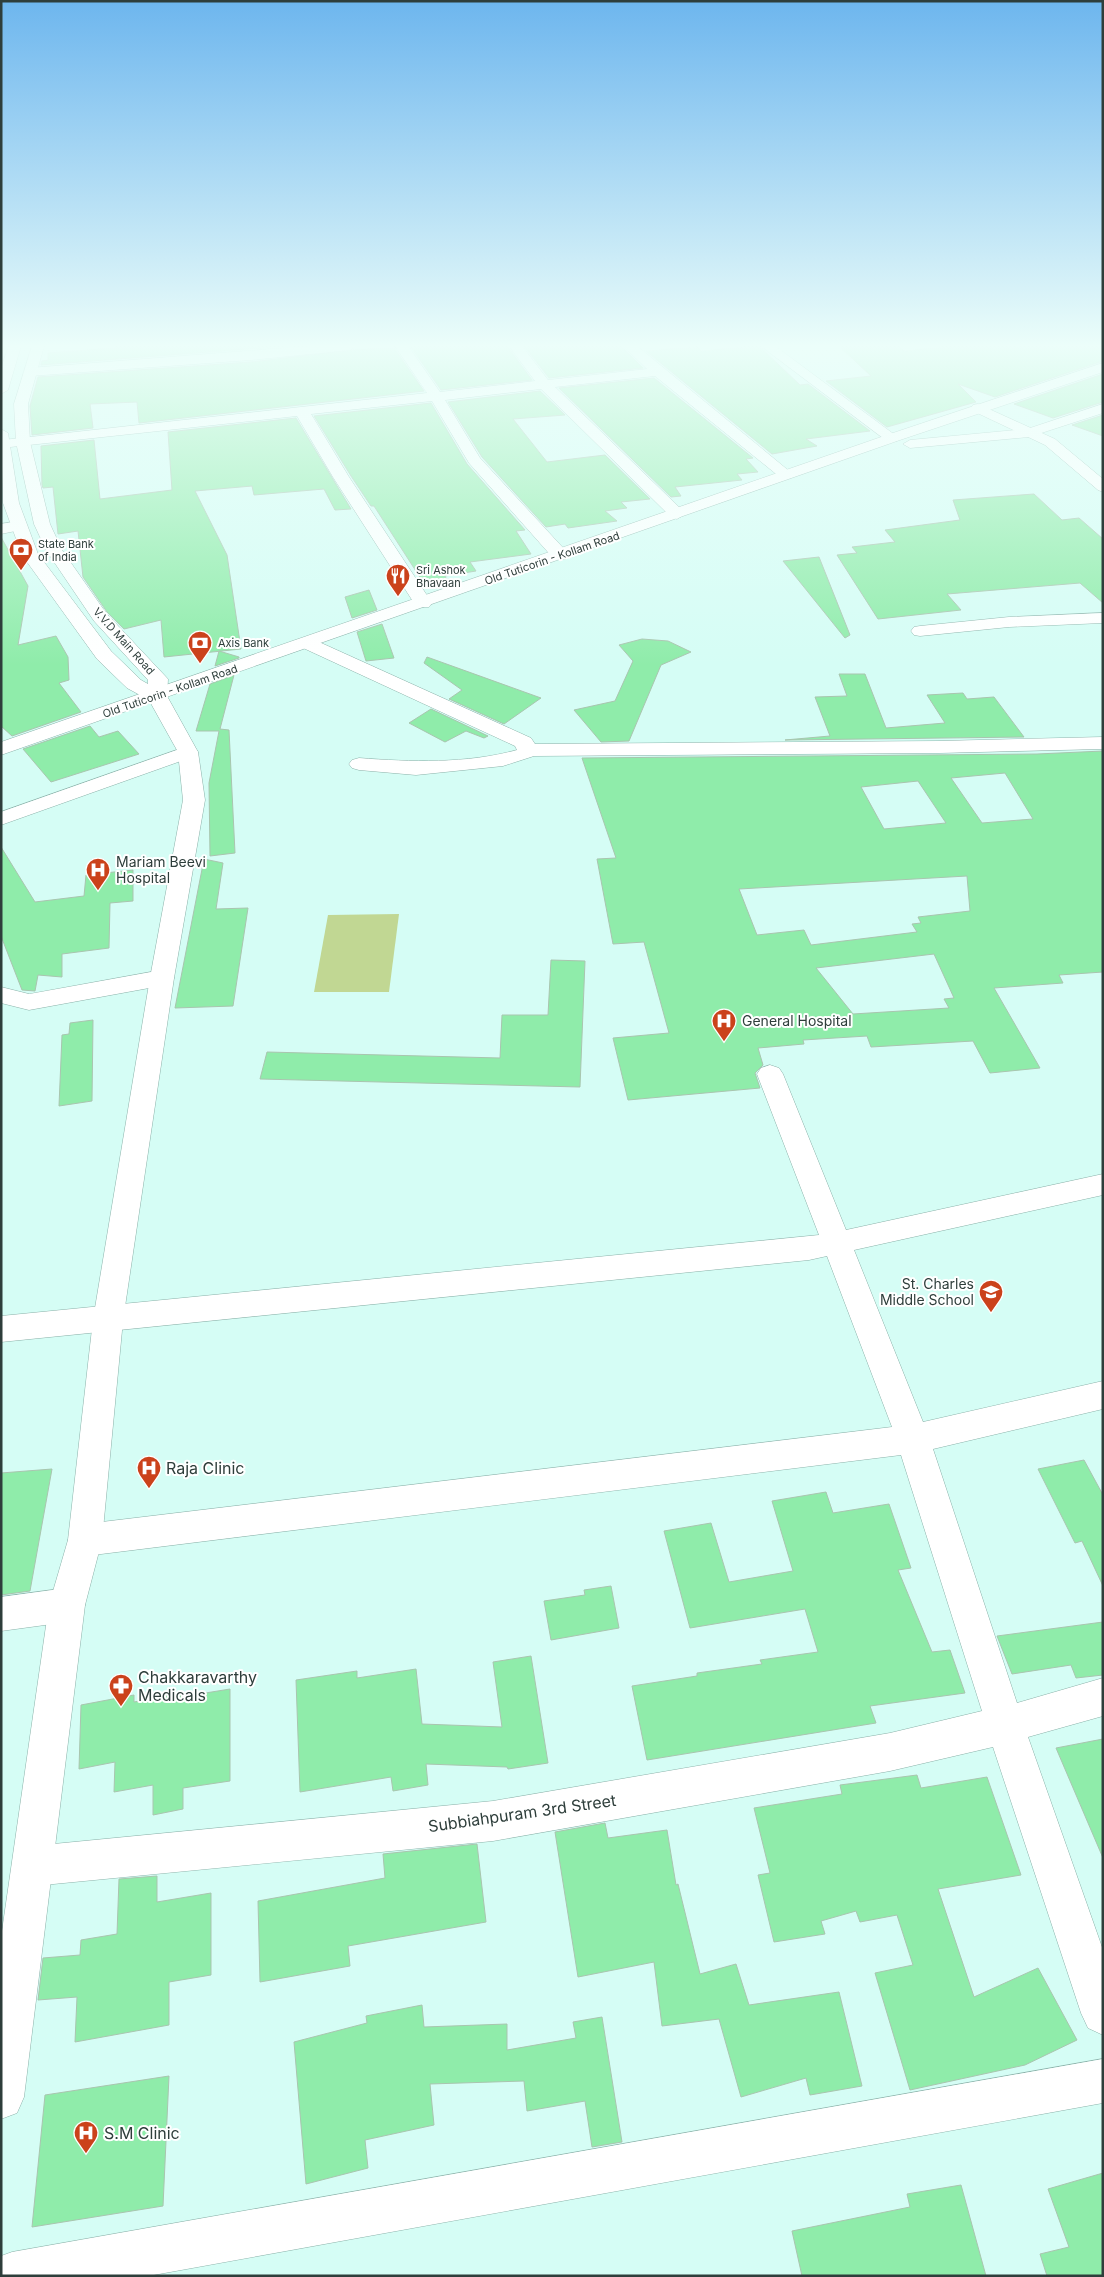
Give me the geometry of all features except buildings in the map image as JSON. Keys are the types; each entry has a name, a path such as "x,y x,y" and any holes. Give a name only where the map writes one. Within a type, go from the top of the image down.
{"street":[{"name":"V.V.D Main Road","path":"4,452 11,503 30,555 104,655 134,684 160,701"},
{"name":"V.V.D Main Road","path":"25,452 42,524 54,550 100,617 158,679 160,701"},
{"path":"326,452 423,603"},
{"path":"470,452 474,460 560,555"},
{"path":"614,452 677,514"},
{"path":"757,452 786,476"},
{"name":"Old Tuticorin - Kollam Road","path":"316,646 423,603 786,476 861,452"},
{"path":"1,764 160,701 865,452"},
{"path":"1062,452 1103,487"},
{"path":"1,529 42,524"},
{"path":"920,631 1009,622 1103,618"},
{"path":"316,646 490,724 524,742 527,750"},
{"path":"3,2072 33,1866 67,1605 85,1540 108,1320 162,978 194,800 188,752 160,701"},
{"name":"Old Tuticorin - Kollam Road","path":"1,749 160,701"},
{"path":"527,750 930,747 1103,743"},
{"path":"359,764 416,768 450,766 503,760 525,754 527,750"},
{"path":"1,819 188,752"},
{"path":"1,995 29,1002 162,978"},
{"path":"770,1074 913,1439 1005,1725 1103,2013"},
{"path":"1,1329 108,1320 789,1251 837,1243 1103,1184"},
{"path":"85,1540 913,1439 1103,1395"},
{"path":"1,1614 67,1605"},
{"name":"Subbiahpuram 3rd Street","path":"33,1866 493,1821 890,1752 1005,1725 1103,1697"},
{"path":"12,2276 1103,2081"}],"green space":[{"path":"399,914 389,992 314,992 328,915"}],"place":[{"name":"State Bank of India","path":"21,571"},
{"name":"Sri Ashok Bhavaan","path":"398,597"},
{"name":"Axis Bank","path":"200,664"},
{"name":"Mariam Beevi Hospital","path":"98,891"},
{"name":"General Hospital","path":"724,1042"},
{"name":"St. Charles Middle School","path":"991,1313"},
{"name":"Raja Clinic","path":"149,1489"},
{"name":"Chakkaravarthy Medicals","path":"121,1707"},
{"name":"S.M Clinic","path":"86,2154"}]}
